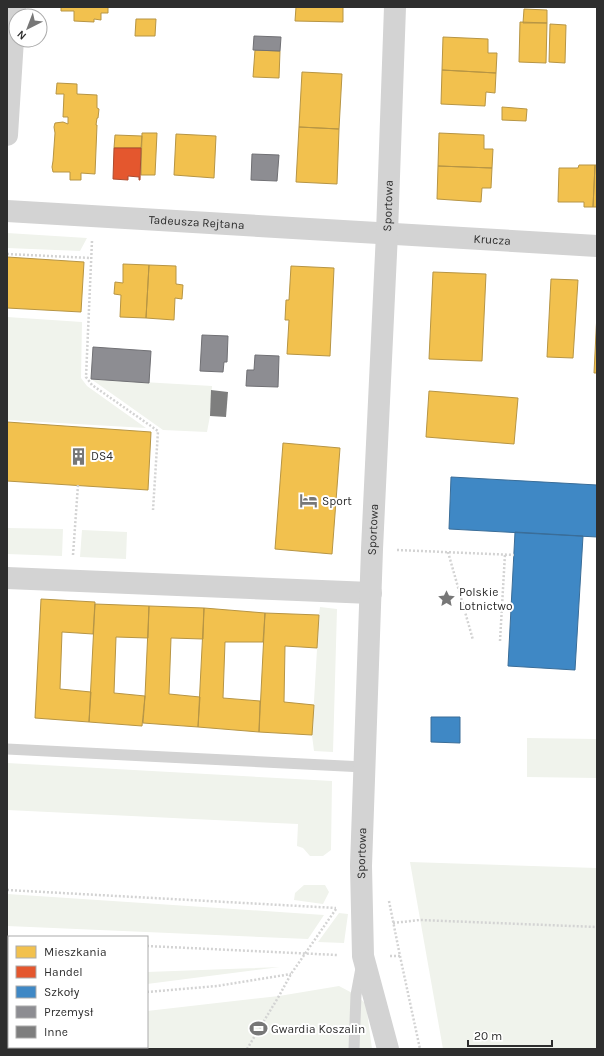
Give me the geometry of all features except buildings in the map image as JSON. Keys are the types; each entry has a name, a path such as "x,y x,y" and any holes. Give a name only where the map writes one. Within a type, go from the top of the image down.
{"street":[{"path":"7,135 15,7"},
{"name":"Sportowa","path":"388,1049 363,956 361,866 395,7"},
{"name":"Tadeusza Rejtana","path":"7,211 387,233"},
{"name":"Krucza","path":"387,233 597,246"},
{"path":"7,578 371,594"}],"lane":[{"path":"7,749 364,767"},
{"path":"354,1049 356,995 363,956"}],"path":[{"path":"92,238 86,377 92,385 158,431 153,510"},
{"path":"7,254 91,258"},
{"path":"73,556 78,485"},
{"path":"393,550 514,555"},
{"path":"448,552 473,640"},
{"path":"500,642 505,554"},
{"path":"7,890 336,908 291,974 247,1049"},
{"path":"393,923 420,920 597,927"},
{"path":"148,946 363,956 400,956"},
{"path":"148,992 217,986 291,974"}],"shaded area":[{"path":"7,233 87,238 80,251 7,248"},
{"path":"7,317 82,322 81,378 87,386 146,428 7,420"},
{"path":"91,379 212,386 210,416 207,432 163,430"},
{"path":"7,528 63,529 62,556 7,554"},
{"path":"82,530 127,532 126,559 80,557"},
{"path":"320,607 337,609 333,752 314,751 312,735"},
{"path":"527,738 597,739 597,778 527,777"},
{"path":"7,763 332,781 331,850 323,856 310,856 303,848 297,846 298,824 7,810"},
{"path":"410,862 597,868 597,1049 443,1049"},
{"path":"304,885 325,885 329,892 323,904 294,900 295,893"},
{"path":"7,894 324,915 308,939 7,926"},
{"path":"339,913 348,914 344,943 318,942"},
{"path":"280,967 148,984 148,972"},
{"name":"Gwardia Koszalin","path":"339,986 356,995 366,1004 372,1049 7,1049 7,988 8,1048 148,1048 148,1011 279,996"}],"place":[{"name":"DS4","path":"78,456"},
{"name":"Sport","path":"309,501"},
{"name":"Polskie Lotnictwo","path":"446,599"},
{"name":"Gwardia Koszalin","path":"258,1029"}]}
